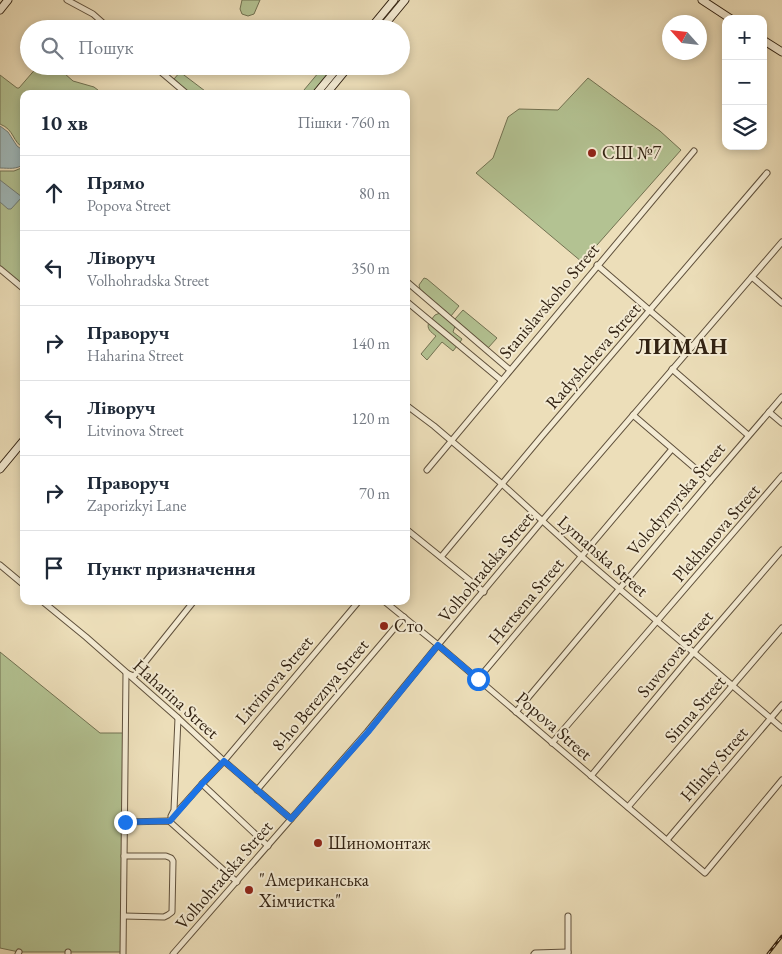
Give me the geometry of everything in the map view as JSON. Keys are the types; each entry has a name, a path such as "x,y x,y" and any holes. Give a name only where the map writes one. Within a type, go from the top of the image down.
{"street":[{"path":"0,10 8,0"},
{"path":"67,0 93,14 100,20"},
{"path":"377,20 394,0"},
{"path":"388,20 405,0"},
{"path":"702,0 725,15"},
{"path":"767,43 782,52"},
{"path":"165,75 182,90"},
{"path":"319,90 332,75"},
{"path":"329,90 342,75"},
{"name":"Stanislavskoho Street","path":"427,470 694,151"},
{"name":"Radyshcheva Street","path":"441,557 767,173"},
{"name":"Volhohradska Street","path":"173,954 368,732 438,645 782,242"},
{"path":"597,265 692,347"},
{"path":"0,269 20,286"},
{"path":"752,277 782,303"},
{"path":"410,284 510,370"},
{"path":"410,304 501,380"},
{"path":"672,369 748,435"},
{"name":"Volodymyrska Street","path":"516,712 782,397"},
{"name":"Lymanska Street","path":"410,408 502,484 542,522 782,728"},
{"path":"770,412 782,423"},
{"path":"633,415 710,481"},
{"path":"0,469 20,445"},
{"name":"Hertsena Street","path":"478,679 672,449"},
{"name":"Plekhanova Street","path":"552,743 782,476"},
{"path":"410,532 484,592"},
{"name":"Suvorova Street","path":"591,776 782,550"},
{"path":"0,565 20,582"},
{"name":"Haharina Street","path":"47,605 178,718 291,819"},
{"path":"123,954 126,673 134,676 191,605"},
{"name":"Litvinova Street","path":"170,821 224,761 355,605"},
{"name":"Popova Street","path":"389,605 705,873 782,780"},
{"name":"8-ho Bereznya Street","path":"257,790 404,617"},
{"name":"Sinna Street","path":"628,807 782,628"},
{"name":"Hlinky Street","path":"667,840 782,706"},
{"path":"170,821 174,810 178,718"},
{"path":"202,784 268,846"},
{"path":"125,822 170,821 237,882"},
{"path":"124,856 166,856 173,861 172,912 164,917 124,916"},
{"path":"534,954 536,952 568,953 568,916"}],"green space":[{"path":"242,0 260,0 254,14 248,16 242,14 240,9"},
{"path":"0,75 19,88 30,75 66,75 73,81 94,87 98,90 20,90 20,145 8,129 0,124"},
{"path":"177,75 184,75 204,90 186,90 174,79"},
{"path":"316,75 328,75 315,90 304,90"},
{"path":"588,78 660,131 681,150 582,262 476,173 493,158 508,117 519,109 558,110"},
{"path":"20,169 20,283 0,266 0,171 14,171"},
{"path":"424,278 459,306 451,316 420,289 419,285"},
{"path":"463,310 497,338 488,348 455,319"},
{"path":"440,313 455,326 453,332 462,339 459,344 431,320"},
{"path":"429,322 457,346 453,351 442,342 427,360 421,354 436,336 429,328"},
{"path":"0,652 100,733 126,733 123,952 19,952 0,948"}],"water":[{"path":"0,126 8,132 20,148 20,166 0,168"},
{"path":"0,180 20,195 20,199 11,209 8,209 0,202"}],"railway":[{"path":"768,954 782,936"}],"place":[{"name":"СШ №7","path":"592,153"},
{"name":"Сто","path":"384,626"},
{"name":"Шиномонтаж","path":"318,843"},
{"name":"\"Американська Хімчистка\"","path":"249,890"}],"district":[{"name":"ЛИМАН","path":"682,346"}],"route":[{"path":"125,822 170,821 224,761 291,819 368,732 438,645 478,679"}]}
